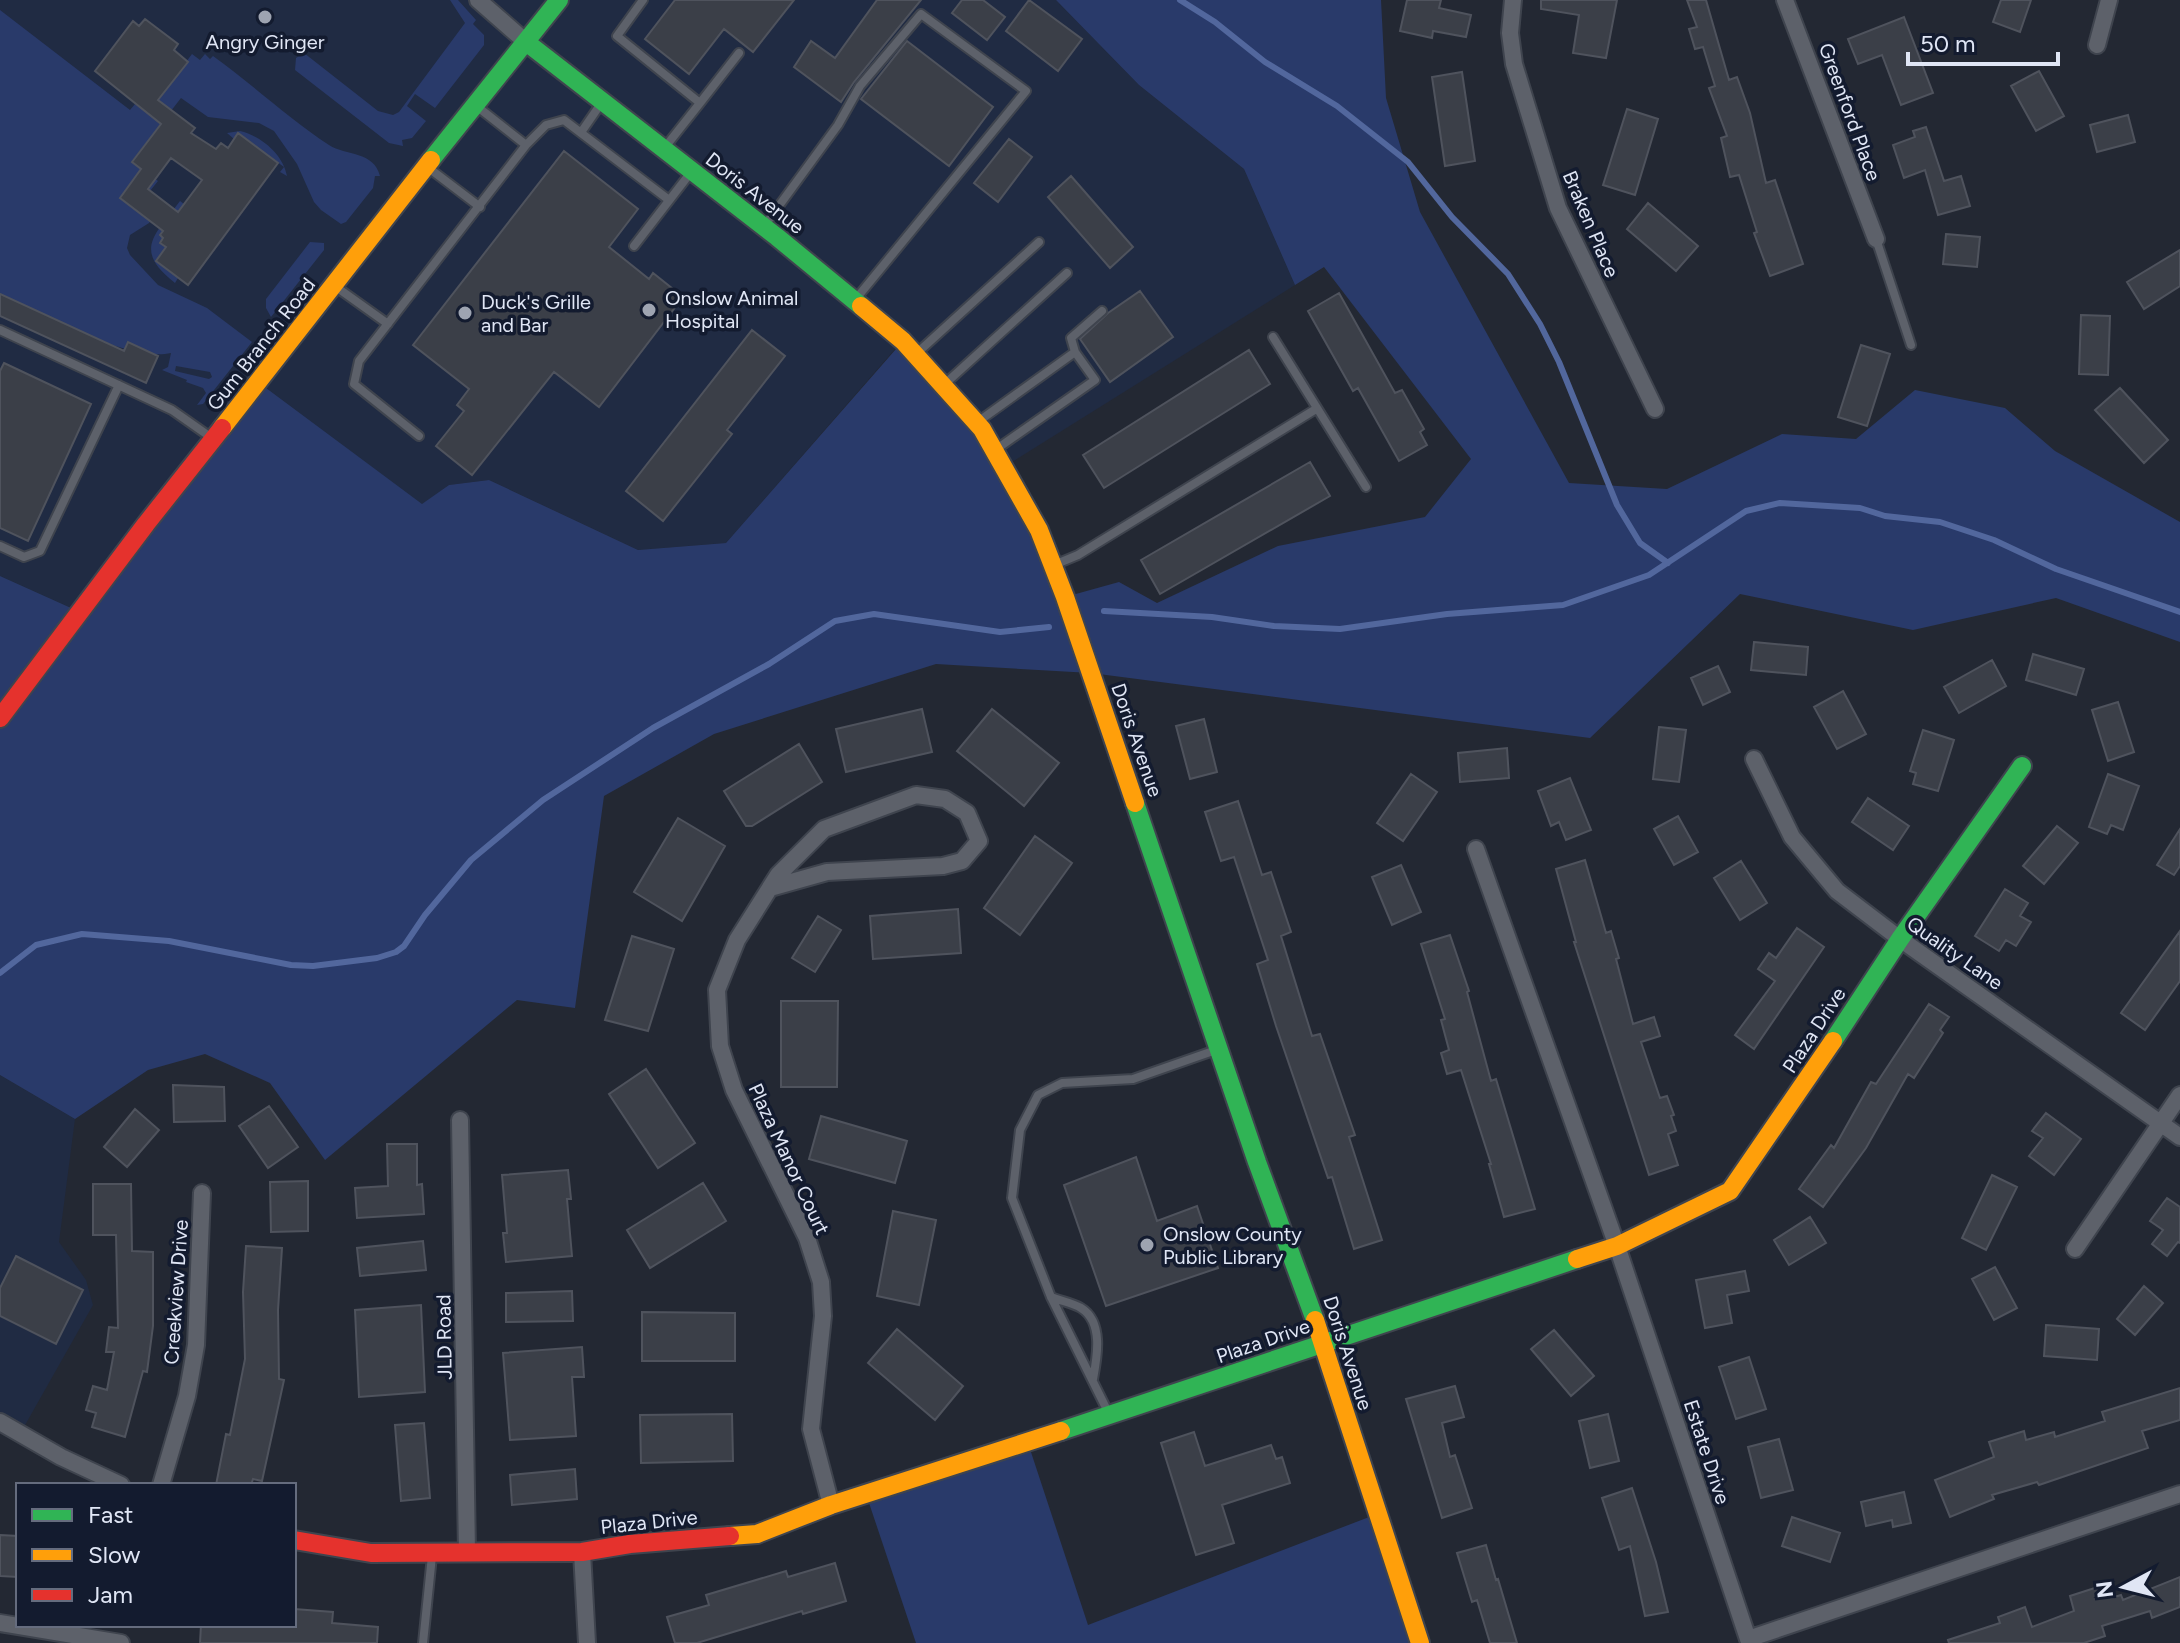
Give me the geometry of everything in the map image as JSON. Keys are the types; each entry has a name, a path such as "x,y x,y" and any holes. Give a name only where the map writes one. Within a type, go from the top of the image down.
{"street":[{"path":"478,0 526,42"},
{"name":"Gum Branch Road","path":"0,718 213,439 559,0"},
{"name":"Braken Place","path":"1513,0 1510,33 1514,64 1558,208 1655,409"},
{"name":"Greenford Place","path":"1785,0 1876,239"},
{"path":"2097,45 2109,0"},
{"name":"Doris Avenue","path":"526,42 763,227 916,354 976,423 1039,530 1324,1344 1420,1643"},
{"name":"Quality Lane","path":"1754,759 1792,837 1837,891 2180,1137"},
{"name":"Plaza Drive","path":"296,1540 371,1553 582,1552 630,1544 757,1534 831,1505 1617,1246 1730,1191 1900,939 2022,766"},
{"name":"Plaza Manor Court","path":"770,888 827,872 943,866 962,861 979,841 967,813 945,799 916,795 824,829 778,875 737,940 717,990 720,1046 734,1090 807,1238 821,1282 823,1316 811,1429 831,1505"},
{"name":"Estate Drive","path":"1476,849 1617,1246 1748,1639 2180,1494"},
{"path":"2075,1249 2180,1095"},
{"name":"JLD Road","path":"460,1120 467,1553"},
{"name":"Creekview Drive","path":"162,1483 187,1396 196,1345 202,1193"},
{"path":"0,1422 61,1457 117,1483"},
{"path":"582,1552 587,1643"},
{"path":"24,1627 121,1643"}],"lane":[{"path":"643,0 617,36 700,103"},
{"path":"763,227 838,125 860,86 921,14 1026,91 855,301"},
{"path":"664,149 739,53"},
{"path":"582,131 603,101"},
{"path":"475,106 526,145"},
{"path":"419,436 354,384 359,361 526,145 546,125 564,120 669,200"},
{"path":"426,166 480,207"},
{"path":"634,246 691,172"},
{"path":"1876,239 1911,345"},
{"path":"916,354 1039,242"},
{"path":"943,385 1067,273"},
{"path":"335,286 388,324"},
{"path":"994,451 1095,380 1075,352 1071,338 1102,311"},
{"path":"0,330 172,410 213,439"},
{"path":"1273,337 1366,487"},
{"path":"976,423 1075,352"},
{"path":"0,546 24,557 40,551 119,385"},
{"path":"1054,566 1078,555 1316,409"},
{"path":"1110,1414 1051,1297 1012,1198 1020,1130 1038,1095 1062,1083 1133,1079 1219,1049"},
{"path":"1051,1297 1083,1309 1091,1319 1098,1351 1093,1380"},
{"path":"423,1643 432,1553"}],"shaded area":[{"path":"0,0 1056,0 1139,85 1244,169 1295,285 1004,467 902,341 726,543 638,550 489,480 449,485 422,505 258,382 80,612 0,576"},
{"path":"450,0 458,0 476,20 473,24 484,35 484,45 435,108 415,94 407,106 426,121 412,138 402,140 403,146 389,143 295,70 296,58 304,53 378,111 393,115 399,112 465,23"},
{"path":"1056,0 1381,0 1386,98 1420,212 1569,483 1667,489 1782,434 1856,439 1915,390 2005,408 2055,451 2180,522 2180,642 2056,598 1913,630 1740,594 1590,738 1091,673 936,664 714,734 604,796 575,1008 517,1000 325,1160 270,1083 205,1054 148,1070 75,1119 0,1075 0,576 80,612 258,382 422,504 449,485 489,480 638,550 726,543 903,341 982,430 1065,597 1119,582 1157,603 1278,546 1425,517 1471,459 1324,267 1295,285 1244,169 1139,85"},
{"path":"0,10 130,110 135,104 148,113 192,54 200,60 205,54 210,59 213,56 329,145 372,162 380,176 375,176 373,188 346,222 341,224 314,202 297,164 274,131 259,123 208,117 181,98 132,161 158,181 150,191 134,179 120,198 148,219 162,200 165,202 149,223 130,235 127,248 130,255 158,285 207,308 252,342 203,404 197,405 206,393 203,388 162,370 168,367 171,353 132,351 109,344 0,294","holes":["176,366 210,372 212,377 209,379 175,371"]},
{"path":"240,131 270,147 281,160 285,168 287,176 280,172 284,167 239,134 234,139 227,133"},
{"path":"180,201 184,204 160,235 163,238 160,243 166,247 156,261 178,278 175,283 154,261 151,252 156,234"},
{"path":"310,242 324,243 324,250 271,317 266,308 266,299"},
{"path":"0,1075 75,1119 59,1242 86,1280 93,1305 20,1434 0,1422"},
{"path":"1027,1440 1088,1625 1377,1514 1420,1643 916,1643 866,1494"}],"building":[{"path":"675,0 794,0 753,52 724,29 689,74 645,39"},
{"path":"877,0 921,0 841,102 794,67 811,41 835,58"},
{"path":"962,0 983,0 1005,17 987,40 952,13"},
{"path":"1029,0 1082,39 1058,71 1006,31"},
{"path":"1407,0 1441,0 1439,8 1471,15 1466,37 1433,31 1432,38 1400,31"},
{"path":"1541,0 1617,0 1606,58 1573,53 1579,15 1541,9"},
{"path":"1687,0 1706,0 1729,80 1737,77 1750,113 1766,183 1775,180 1803,264 1770,276 1754,233 1757,232 1739,175 1730,177 1721,138 1727,136 1709,88 1715,86 1703,47 1695,49 1689,29 1697,27"},
{"path":"2001,0 2031,0 2020,32 1993,22"},
{"path":"1904,17 1933,93 1901,105 1882,55 1858,64 1848,39"},
{"path":"145,19 178,44 174,50 188,62 158,100 195,128 191,133 216,149 221,143 228,148 238,133 278,163 188,285 156,261 166,247 160,243 163,231 120,198 141,169 132,162 161,124 95,71 133,21 139,26","holes":["171,158 202,180 178,212 148,189"]},
{"path":"907,41 993,107 949,166 861,99"},
{"path":"2039,71 2064,116 2036,131 2011,86"},
{"path":"1462,72 1475,161 1445,166 1432,77"},
{"path":"1627,109 1658,119 1635,195 1603,185"},
{"path":"2128,115 2135,142 2097,152 2090,125"},
{"path":"1926,127 1944,181 1961,176 1970,206 1938,215 1925,170 1904,178 1893,145 1915,137 1913,131"},
{"path":"1009,139 1032,157 998,202 974,183"},
{"path":"564,151 638,209 609,247 649,279 653,273 683,297 599,407 554,372 472,475 436,446 464,411 457,405 469,389 413,345"},
{"path":"1071,176 1133,247 1110,268 1048,197"},
{"path":"1648,203 1698,246 1676,271 1627,229"},
{"path":"1946,234 1980,237 1977,267 1943,264"},
{"path":"2180,250 2180,286 2144,309 2127,282"},
{"path":"1140,291 1173,337 1110,382 1080,339 1108,313"},
{"path":"1339,293 1395,393 1402,390 1424,429 1420,432 1427,445 1399,461 1358,388 1353,391 1308,311"},
{"path":"0,294 124,351 128,342 158,356 146,383 0,316"},
{"path":"2081,315 2110,316 2108,375 2079,374"},
{"path":"752,330 785,356 727,430 732,434 663,521 626,491"},
{"path":"1861,345 1890,354 1867,426 1838,417"},
{"path":"1249,350 1270,384 1104,488 1083,455"},
{"path":"4,363 91,404 28,541 0,528 0,371"},
{"path":"2120,388 2168,440 2144,463 2095,410"},
{"path":"1310,462 1330,496 1160,594 1141,560"},
{"path":"1754,642 1808,647 1806,675 1751,670"},
{"path":"2033,654 2084,669 2076,695 2026,680"},
{"path":"1992,660 2006,686 1959,713 1944,687"},
{"path":"1718,666 1730,692 1703,705 1691,678"},
{"path":"1843,691 1866,734 1837,749 1814,707"},
{"path":"2118,702 2134,752 2108,761 2092,710"},
{"path":"922,709 932,752 846,772 836,729"},
{"path":"992,709 1059,763 1024,806 957,751"},
{"path":"1204,719 1217,772 1190,779 1176,726"},
{"path":"1659,727 1686,730 1679,782 1653,779"},
{"path":"1923,730 1954,740 1938,791 1913,784 1916,773 1910,771"},
{"path":"799,744 822,782 752,826 746,826 724,791"},
{"path":"1507,748 1509,778 1460,782 1458,753"},
{"path":"1411,774 1437,792 1403,841 1377,823"},
{"path":"2108,774 2139,786 2123,830 2111,825 2107,834 2089,827"},
{"path":"1570,778 1591,830 1566,840 1559,822 1551,826 1538,791"},
{"path":"1868,798 1909,826 1893,850 1852,822"},
{"path":"1238,801 1262,875 1271,872 1291,932 1281,936 1312,1036 1320,1034 1355,1135 1349,1137 1382,1240 1354,1249 1257,964 1268,960 1234,857 1221,861 1205,812"},
{"path":"1678,816 1698,852 1674,865 1654,829"},
{"path":"678,818 725,846 682,921 634,892"},
{"path":"2057,826 2078,843 2044,884 2023,866"},
{"path":"2180,829 2180,866 2174,875 2157,865"},
{"path":"1035,836 1072,863 1020,935 984,908"},
{"path":"1585,860 1606,933 1611,931 1619,958 1616,959 1633,1024 1654,1017 1660,1036 1641,1042 1660,1098 1667,1096 1674,1115 1671,1116 1676,1131 1668,1134 1678,1165 1649,1175 1574,942 1556,869"},
{"path":"1741,861 1767,903 1740,920 1714,878"},
{"path":"1401,865 1421,912 1392,925 1372,877"},
{"path":"2005,889 2028,903 2020,916 2031,922 2016,946 2006,940 1999,951 1975,936"},
{"path":"958,909 961,953 873,959 870,916"},
{"path":"818,916 841,930 815,972 792,958"},
{"path":"1797,928 1824,947 1754,1049 1735,1035 1775,981 1758,969 1769,953 1776,958"},
{"path":"2180,931 2180,981 2145,1030 2121,1013"},
{"path":"1450,935 1469,991 1491,1081 1496,1079 1535,1209 1504,1217 1491,1164 1461,1070 1447,1074 1441,1053 1449,1050 1441,1020 1445,1019 1421,944"},
{"path":"632,936 674,949 648,1031 605,1020"},
{"path":"781,1001 838,1001 837,1087 781,1087"},
{"path":"1929,1004 1949,1017 1940,1030 1943,1033 1914,1078 1908,1074 1866,1148 1823,1207 1799,1189 1831,1145 1834,1148 1871,1082 1876,1084"},
{"path":"646,1069 695,1143 658,1168 609,1094"},
{"path":"173,1085 224,1087 225,1121 174,1122"},
{"path":"269,1106 298,1147 268,1168 239,1126"},
{"path":"135,1109 159,1130 127,1167 104,1147"},
{"path":"2046,1113 2081,1139 2054,1175 2029,1156 2043,1138 2032,1131"},
{"path":"821,1116 907,1141 895,1183 809,1159"},
{"path":"387,1144 417,1144 417,1185 422,1184 424,1214 357,1218 355,1188 388,1186"},
{"name":"Onslow County Public Library","path":"1136,1157 1157,1221 1197,1206 1218,1268 1106,1306 1064,1185"},
{"path":"568,1170 572,1256 506,1262 502,1175"},
{"path":"1992,1175 2017,1187 1986,1250 1962,1238"},
{"path":"308,1181 308,1231 271,1232 270,1182"},
{"path":"703,1183 726,1221 650,1268 627,1230"},
{"path":"93,1184 131,1184 132,1251 153,1252 153,1326 147,1372 143,1371 125,1437 92,1427 96,1413 86,1410 93,1386 107,1390 114,1352 106,1352 109,1327 118,1328 116,1235 93,1235"},
{"path":"2167,1198 2180,1207 2180,1243 2167,1256 2152,1244 2163,1230 2150,1221"},
{"path":"893,1211 936,1220 919,1305 877,1296"},
{"path":"1810,1217 1826,1243 1789,1265 1774,1240"},
{"path":"423,1241 426,1270 360,1276 357,1248"},
{"path":"246,1246 282,1248 278,1310 279,1379 284,1380 262,1481 216,1483 226,1434 230,1435 245,1359 243,1292"},
{"path":"16,1256 83,1290 56,1344 0,1316 0,1288"},
{"path":"1995,1267 2017,1308 1994,1320 1972,1279"},
{"path":"1745,1271 1749,1291 1727,1295 1732,1323 1705,1328 1696,1280"},
{"path":"2144,1286 2163,1303 2135,1335 2117,1319"},
{"path":"572,1291 573,1321 506,1322 506,1293"},
{"path":"421,1305 425,1392 359,1397 355,1310"},
{"path":"642,1312 735,1313 735,1361 642,1361"},
{"path":"2046,1325 2099,1329 2097,1360 2044,1356"},
{"path":"897,1329 963,1386 935,1420 868,1363"},
{"path":"1554,1330 1594,1376 1571,1396 1531,1349"},
{"path":"582,1347 584,1377 572,1377 576,1436 510,1440 503,1353"},
{"path":"1749,1357 1766,1409 1736,1419 1719,1367"},
{"path":"1455,1386 1464,1417 1442,1423 1450,1457 1455,1455 1472,1508 1442,1518 1406,1399"},
{"path":"2180,1388 2180,1420 2142,1431 2148,1448 2039,1485 2037,1482 1992,1495 1994,1499 1950,1517 1935,1480 1994,1457 1989,1442 2024,1431 2026,1440 2054,1432 2055,1437 2105,1421 2102,1412"},
{"path":"732,1414 733,1461 641,1463 640,1415"},
{"path":"1608,1414 1619,1461 1590,1468 1579,1421"},
{"path":"424,1423 430,1498 401,1501 395,1425"},
{"path":"1194,1432 1205,1466 1271,1445 1276,1459 1282,1457 1290,1483 1222,1505 1234,1543 1196,1555 1161,1443"},
{"path":"1779,1439 1793,1490 1761,1498 1748,1447"},
{"path":"575,1469 577,1499 512,1505 510,1475"},
{"path":"1632,1488 1656,1562 1668,1612 1645,1616 1630,1546 1619,1550 1602,1498"},
{"path":"1904,1492 1911,1523 1893,1527 1892,1520 1866,1526 1861,1502"},
{"path":"1792,1517 1840,1533 1830,1562 1782,1546"},
{"path":"0,1535 16,1536 16,1577 0,1576"},
{"path":"1486,1545 1517,1643 1490,1643 1477,1600 1472,1602 1457,1553"},
{"path":"835,1563 846,1601 697,1643 675,1643 667,1617 709,1605 706,1595 786,1571 788,1577"},
{"path":"2180,1577 2180,1607 2152,1618 2150,1611 2102,1626 2105,1636 2084,1643 1949,1643 1948,1640 2000,1623 1998,1617 2025,1607 2032,1627 2074,1611 2070,1596 2107,1584 2111,1598 2121,1595 2123,1600"},
{"path":"296,1609 333,1612 332,1623 378,1627 377,1643 200,1643 201,1627 296,1627"}],"waterway":[{"path":"1180,0 1215,22 1265,62 1337,106 1408,162 1452,217 1508,274 1540,324 1559,362 1617,505 1640,543 1668,563"},
{"path":"1104,611 1340,629 1447,614 1563,605 1649,575 1746,511 1780,503 1860,508 1885,516 1940,522 1994,540 2056,569 2180,612"},
{"path":"0,973 36,945 82,934 169,941 291,965 313,966 377,958 396,952 404,946 425,915 471,860 543,800 653,728 769,664 835,621 874,614 1000,632 1049,627"}],"traffic: fast":[{"path":"431,160 559,0"},
{"path":"526,42 861,306"},
{"path":"1833,1041 1900,939 2022,766"},
{"path":"1135,803 1257,1162 1315,1320"},
{"path":"1061,1431 1577,1259"}],"traffic: slow":[{"path":"222,428 431,160"},
{"path":"861,306 903,341 982,429 1039,530 1135,803"},
{"path":"1577,1259 1617,1246 1730,1191 1833,1041"},
{"path":"1315,1320 1420,1643"},
{"path":"730,1536 757,1534 831,1505 1061,1431"}],"traffic: jam":[{"path":"0,718 222,428"},
{"path":"296,1540 371,1553 582,1552 630,1544 730,1536"}],"place":[{"name":"Angry Ginger","path":"265,17"},
{"name":"Onslow Animal Hospital","path":"649,310"},
{"name":"Duck's Grille and Bar","path":"465,313"},
{"name":"Onslow County Public Library","path":"1147,1245"}]}
